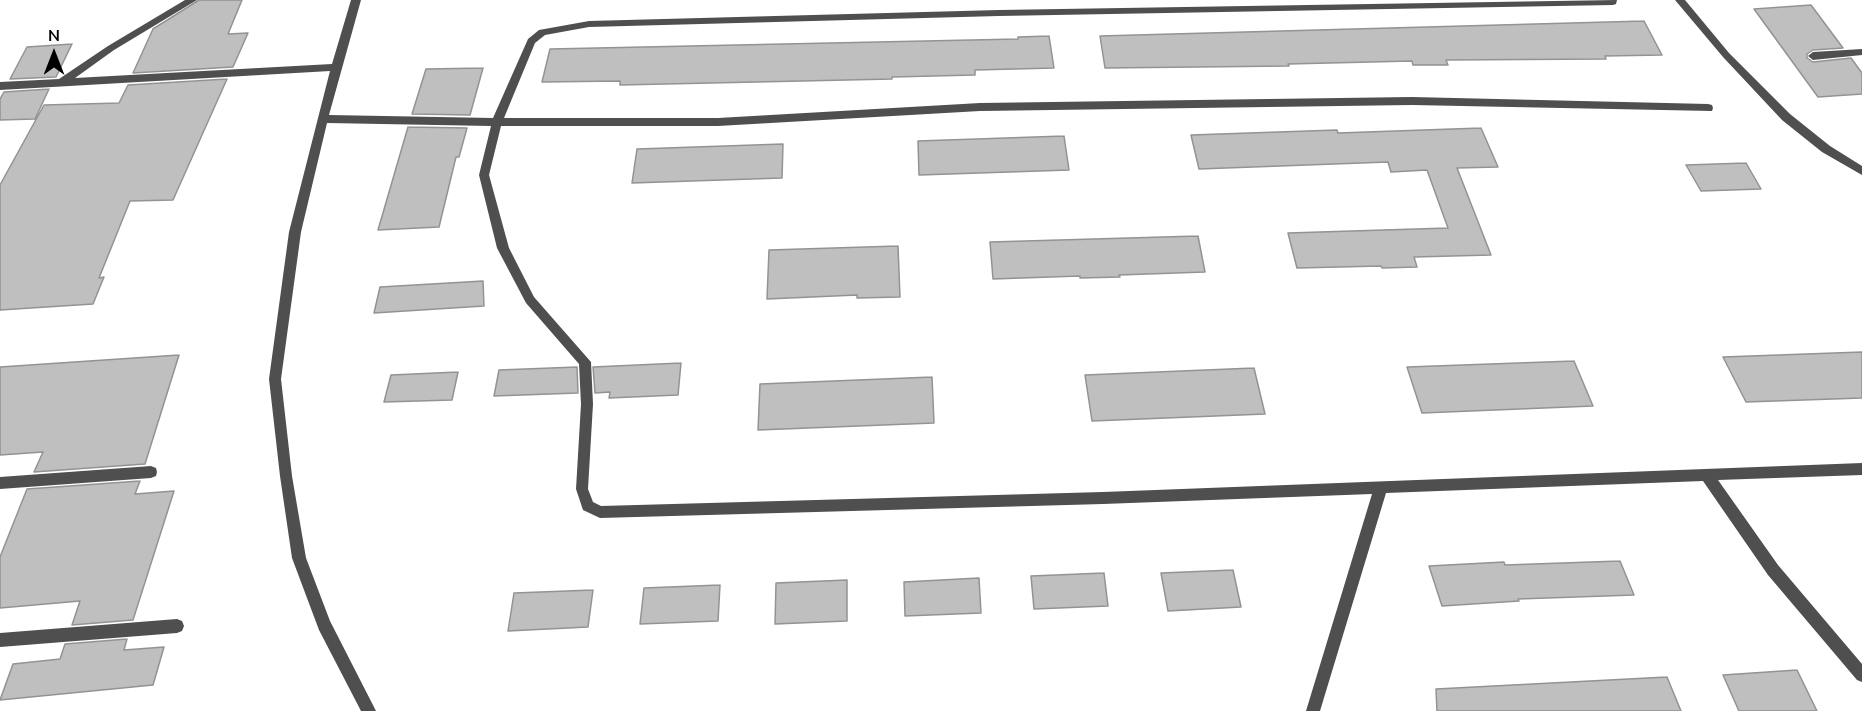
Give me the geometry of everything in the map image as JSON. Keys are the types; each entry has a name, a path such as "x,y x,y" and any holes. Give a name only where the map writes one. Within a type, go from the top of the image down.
{"street":[{"path":"61,83 111,48 192,0"},
{"path":"356,0 336,67 295,232 275,379 298,558 324,625 369,711"},
{"path":"1680,0 1726,55 1786,117 1826,149 1862,171"},
{"path":"1613,2 589,24 542,32 531,41 497,122 484,175 503,248 530,300 585,362 586,404 582,489 588,506 600,512 1091,498 1862,469"},
{"path":"1813,56 1862,52"},
{"path":"0,86 336,67"},
{"path":"324,118 497,122 718,122 980,107 1270,102 1424,101 1708,108"},
{"path":"0,483 152,472"},
{"path":"1706,474 1773,570 1862,675"},
{"path":"1312,711 1381,487"},
{"path":"0,640 177,626"}],"building":[{"path":"199,0 242,0 228,34 248,33 233,67 133,73 153,29"},
{"path":"1811,5 1843,48 1813,50 1807,54 1807,58 1813,62 1851,58 1862,73 1862,94 1818,97 1754,9"},
{"path":"1644,21 1662,55 1605,56 1606,59 1446,60 1448,65 1413,65 1412,61 1288,64 1289,66 1105,68 1100,36"},
{"path":"1049,36 1054,68 975,70 975,75 892,77 892,79 620,85 620,81 542,82 550,49 1018,39 1018,37"},
{"path":"72,44 56,77 10,79 27,47"},
{"path":"483,68 470,115 412,114 426,69"},
{"path":"227,79 173,200 130,201 99,278 104,277 93,304 0,310 0,185 44,105 119,103 128,85"},
{"path":"49,89 35,119 0,120 0,99 4,92"},
{"path":"408,127 467,128 459,157 456,157 439,227 378,230"},
{"path":"1481,128 1498,167 1457,168 1491,255 1414,257 1417,267 1382,268 1381,266 1297,268 1288,233 1448,228 1427,170 1391,172 1388,162 1199,169 1191,135 1337,130 1338,133"},
{"path":"1064,136 1069,170 919,175 918,141"},
{"path":"783,144 782,178 632,183 637,149"},
{"path":"1746,163 1761,189 1701,191 1686,165"},
{"path":"1198,236 1205,272 1119,275 1120,277 993,279 990,242"},
{"path":"898,246 900,297 857,298 857,295 767,299 769,250"},
{"path":"483,281 484,306 374,313 380,287"},
{"path":"1862,352 1862,398 1746,402 1723,357"},
{"path":"179,355 145,464 34,472 43,452 0,455 0,367"},
{"path":"1574,361 1593,406 1422,413 1407,367"},
{"path":"681,363 678,395 609,398 610,392 595,393 593,367"},
{"path":"577,367 578,393 494,396 499,370"},
{"path":"1254,368 1265,414 1092,421 1085,375"},
{"path":"458,372 452,400 384,402 391,375"},
{"path":"932,377 934,423 758,430 760,384"},
{"path":"140,481 135,494 174,491 133,620 72,625 80,601 0,608 0,557 27,489"},
{"path":"1620,561 1634,595 1518,599 1519,601 1442,606 1429,566 1504,562 1505,565"},
{"path":"1233,570 1241,607 1168,611 1161,573"},
{"path":"1104,573 1108,606 1034,609 1031,576"},
{"path":"979,578 981,613 905,616 904,582"},
{"path":"847,580 847,621 775,624 776,583"},
{"path":"720,585 718,621 640,624 644,588"},
{"path":"593,590 588,627 508,631 514,593"},
{"path":"127,639 124,650 164,647 153,685 0,700 13,664 60,659 65,644"},
{"path":"1797,670 1817,711 1739,711 1723,675"},
{"path":"1667,677 1681,711 1437,711 1436,689"}]}
